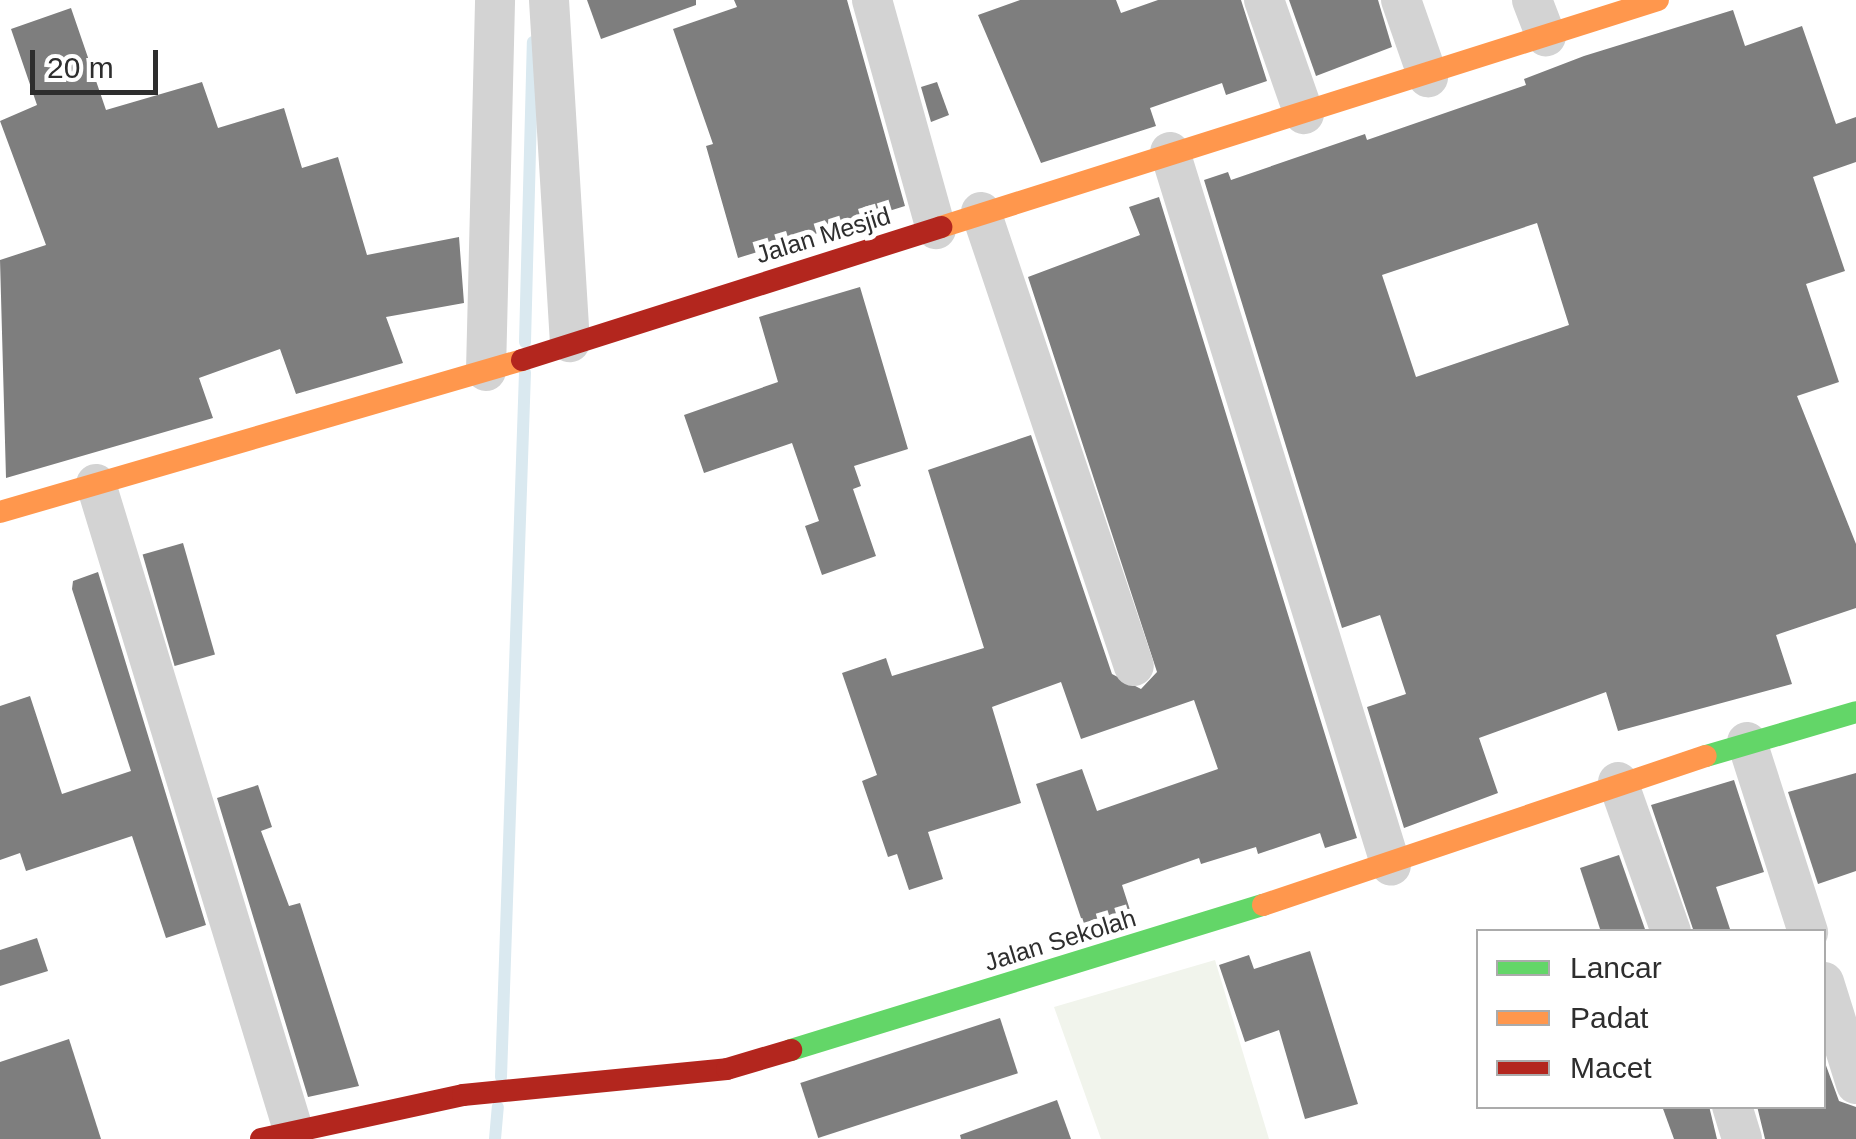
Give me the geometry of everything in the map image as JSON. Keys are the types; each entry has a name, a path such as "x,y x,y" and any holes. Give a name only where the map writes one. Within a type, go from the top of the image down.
{"street":[{"path":"495,0 495,367"},
{"path":"549,0 560,345"},
{"path":"872,0 936,228"},
{"path":"1264,0 1304,114"},
{"path":"1402,0 1428,77"},
{"name":"Jalan Mesjid","path":"0,512 495,367 1170,152 1428,77 1539,18 1658,0"},
{"path":"1170,152 1391,866"},
{"path":"981,212 1134,666"},
{"path":"96,484 276,1134"},
{"name":"Jalan Sekolah","path":"276,1134 462,1095 585,1088 727,1069 1391,866 1618,782 1856,712"},
{"path":"1747,742 1807,929"},
{"path":"1618,782 1670,929"},
{"path":"1826,988 1856,1084"},
{"path":"1733,1109 1742,1139"}],"shaded area":[{"path":"1215,960 1269,1139 1101,1139 1054,1007"}],"building":[{"path":"587,0 696,0 696,5 601,39"},
{"path":"734,0 847,0 905,206 738,258 706,146 713,144 673,29 737,7"},
{"path":"1020,0 1116,0 1121,13 1158,0 1241,0 1267,81 1226,95 1222,83 1150,108 1156,126 1041,163 978,15"},
{"path":"1289,0 1378,0 1392,47 1316,76"},
{"path":"71,8 106,110 202,82 218,128 284,108 302,168 338,157 367,255 459,237 464,303 386,317 403,363 296,394 280,349 199,378 213,418 6,478 0,260 46,245 0,121 37,105 11,29"},
{"path":"1733,10 1745,46 1802,26 1836,124 1856,117 1856,162 1813,177 1845,271 1806,284 1839,382 1797,396 1856,544 1856,608 1776,635 1792,684 1618,731 1606,692 1479,738 1498,793 1404,828 1367,707 1406,694 1380,615 1342,628 1204,180 1228,172 1231,180 1365,134 1367,140 1526,85 1524,79 1584,56","holes":["1537,223 1569,325 1416,377 1382,275"]},
{"path":"937,82 949,115 931,122 921,87"},
{"path":"1159,197 1357,838 1325,848 1320,833 1258,854 1256,847 1201,864 1199,858 1122,885 1131,913 1084,927 1036,784 1082,769 1097,811 1218,769 1194,700 1081,739 1061,682 992,707 1021,803 928,832 943,879 909,890 897,854 888,857 862,781 877,775 842,673 886,658 892,676 984,648 928,470 1031,435 1112,674 1141,689 1157,672 1028,277 1140,235 1129,207"},
{"path":"860,287 908,449 854,466 861,486 853,489 876,556 822,575 805,526 819,521 792,443 704,473 684,415 778,382 759,317"},
{"path":"183,543 215,655 175,666 143,555"},
{"path":"98,572 206,925 166,938 132,836 26,871 20,853 0,860 0,706 30,696 62,794 131,771 72,589 73,581"},
{"path":"1856,773 1856,871 1818,884 1788,792"},
{"path":"1734,780 1764,872 1716,887 1730,929 1693,929 1651,805"},
{"path":"258,785 272,827 261,831 289,906 300,903 359,1086 308,1097 217,798"},
{"path":"1619,855 1645,929 1600,929 1580,868"},
{"path":"37,938 48,971 0,986 0,950"},
{"path":"1310,951 1358,1104 1305,1119 1279,1030 1245,1042 1219,965 1249,955 1254,969"},
{"path":"1000,1018 1018,1073 818,1138 800,1083"},
{"path":"69,1039 101,1139 0,1139 0,1062"},
{"path":"1826,1065 1839,1101 1856,1107 1856,1139 1765,1139 1758,1109 1826,1109"},
{"path":"1057,1100 1071,1139 961,1139 960,1135"},
{"path":"1663,1109 1710,1109 1717,1139 1674,1139"}],"waterway":[{"path":"525,342 533,42"},
{"path":"501,1077 525,372"},
{"path":"495,1139 498,1107"}],"traffic: fast":[{"path":"1706,756 1856,712"},
{"path":"791,1050 1263,905"}],"traffic: slow":[{"path":"941,227 1658,0"},
{"path":"0,512 522,360"},
{"path":"1263,905 1706,756"}],"traffic: jam":[{"path":"522,360 941,227"},
{"path":"261,1139 463,1095 727,1069 791,1050"}]}
